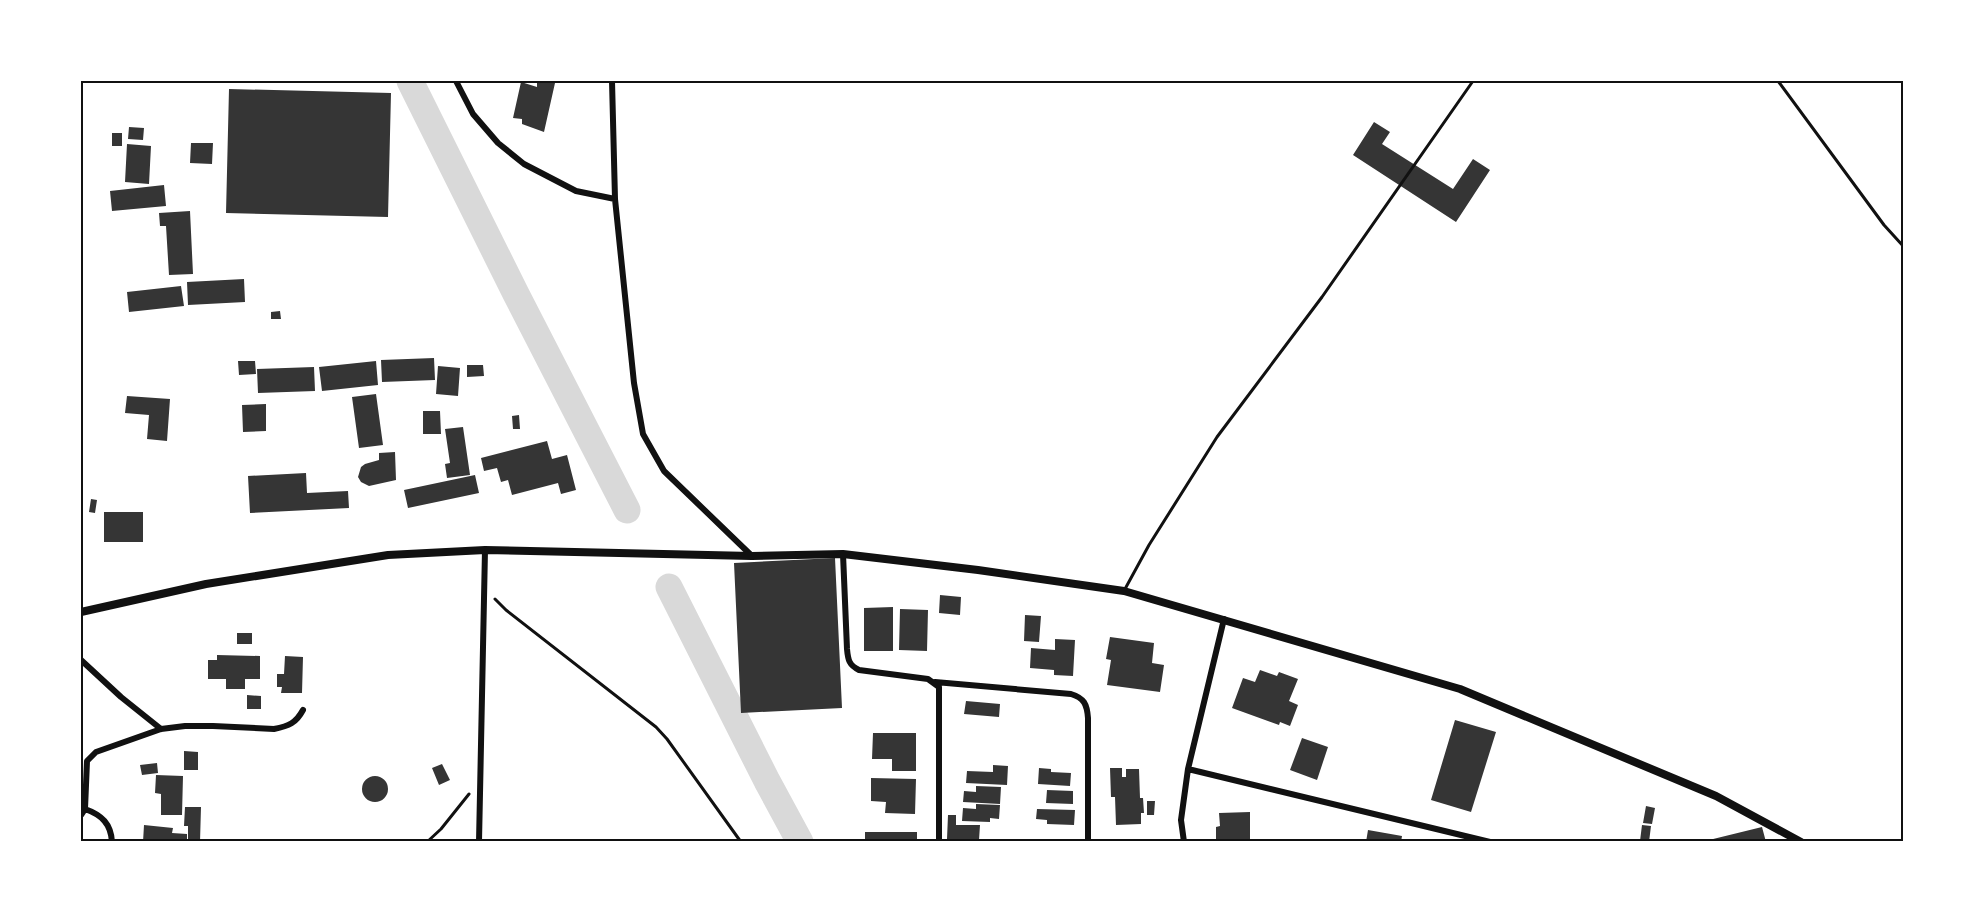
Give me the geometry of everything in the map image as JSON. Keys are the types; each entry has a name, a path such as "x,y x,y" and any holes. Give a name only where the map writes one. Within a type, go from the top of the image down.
{"street":[{"path":"456,81 473,114 498,143 524,164 576,191 615,199"},
{"path":"612,81 615,199 634,383 643,434 664,471 752,556"},
{"path":"479,842 485,550"},
{"path":"81,612 206,584 388,555 485,550 752,556 843,554 978,570 1124,591 1460,689 1716,796 1801,842"},
{"path":"843,554 847,650 848,661 852,666 859,670 928,679 935,682 1071,694 1083,699 1087,705 1088,718 1088,842"},
{"path":"1184,842 1181,820 1188,769 1224,619"},
{"path":"81,660 121,697 161,729"},
{"path":"935,682 939,687 940,695 939,842"},
{"path":"112,842 110,828 104,819 96,813 83,812 87,761 96,752 161,729 184,726 274,729 287,727 297,721 303,710"},
{"path":"1188,769 1490,842"}],"lane":[{"path":"1124,591 1149,545 1217,437 1322,297 1473,81"},
{"path":"1778,81 1884,225 1904,247"}],"path":[{"path":"484,588 506,610 656,727 741,842"},
{"path":"427,842 441,829 480,781"}],"building":[{"path":"537,81 555,83 544,132 522,124 522,119 513,118 521,82 537,87"},
{"path":"229,89 391,93 388,217 226,213"},
{"path":"1374,122 1390,132 1382,144 1453,189 1473,159 1490,170 1456,222 1353,155"},
{"path":"129,127 144,128 143,140 128,139"},
{"path":"112,133 122,133 122,146 112,146"},
{"path":"191,143 213,143 212,164 190,163"},
{"path":"127,144 151,146 149,184 125,182"},
{"path":"164,185 166,206 112,211 110,191"},
{"path":"190,211 193,274 169,275 166,226 160,226 159,213"},
{"path":"244,279 245,302 188,305 187,282"},
{"path":"181,286 184,306 129,312 127,292"},
{"path":"280,311 281,319 271,319 271,312"},
{"path":"434,358 435,380 382,382 381,360"},
{"path":"238,361 255,361 256,374 239,375"},
{"path":"376,361 378,385 322,391 319,367"},
{"path":"467,365 483,365 484,376 467,377"},
{"path":"438,366 460,368 458,396 436,394"},
{"path":"314,367 315,391 258,393 257,369"},
{"path":"376,394 383,445 359,448 352,397"},
{"path":"127,396 170,399 167,441 147,439 149,415 125,413"},
{"path":"266,404 266,431 243,432 242,405"},
{"path":"423,411 440,411 441,434 423,434"},
{"path":"519,415 520,429 513,429 512,416"},
{"path":"463,427 470,475 447,478 445,464 450,463 445,429"},
{"path":"547,441 552,459 567,455 576,490 561,494 558,483 512,495 508,480 501,482 497,468 484,471 481,458"},
{"path":"395,452 396,480 369,486 361,482 358,477 361,467 379,460 379,453"},
{"path":"306,473 307,493 348,491 349,508 250,513 248,476"},
{"path":"475,475 479,493 408,508 404,490"},
{"path":"91,499 97,500 95,513 89,512"},
{"path":"104,512 143,512 143,542 104,542"},
{"path":"835,558 842,708 741,713 734,563"},
{"path":"940,595 961,597 960,615 939,613"},
{"path":"893,607 893,651 864,651 864,608"},
{"path":"900,609 928,610 927,651 899,650"},
{"path":"1025,615 1041,616 1039,642 1024,641"},
{"path":"237,633 252,633 252,644 237,644"},
{"path":"1110,637 1154,643 1152,663 1164,665 1160,692 1107,685 1111,660 1106,659"},
{"path":"1055,639 1075,640 1073,676 1054,675 1054,670 1030,668 1031,648 1055,650"},
{"path":"217,655 260,656 260,679 245,679 245,689 226,689 226,679 208,679 208,660 217,660"},
{"path":"285,656 303,657 302,693 281,693 282,687 277,687 277,674 284,674"},
{"path":"1260,670 1277,676 1279,672 1298,679 1289,701 1298,705 1290,726 1280,722 1279,725 1232,708 1243,678 1255,682"},
{"path":"247,695 261,696 261,709 247,709"},
{"path":"966,701 1000,704 999,717 964,714"},
{"path":"1455,720 1496,732 1471,812 1431,800"},
{"path":"873,733 916,733 916,771 892,771 892,759 872,759"},
{"path":"1302,738 1328,747 1317,780 1290,770"},
{"path":"184,751 198,752 198,770 184,770"},
{"path":"157,763 158,773 142,775 140,765"},
{"path":"442,764 450,780 439,785 432,768"},
{"path":"993,765 1008,766 1007,785 966,783 967,771 993,772"},
{"path":"1039,768 1051,769 1051,772 1071,773 1070,786 1038,784"},
{"path":"1110,768 1122,768 1122,777 1126,777 1126,769 1139,769 1140,798 1143,798 1144,813 1141,813 1141,824 1116,825 1115,797 1111,797"},
{"path":"156,775 183,776 182,815 161,815 161,794 155,793"},
{"path":"375,776 384,780 388,789 384,798 375,802 366,798 362,789 366,780"},
{"path":"871,778 916,779 915,814 885,813 886,802 871,801"},
{"path":"976,786 1001,787 1000,804 963,802 964,791 976,792"},
{"path":"1047,790 1073,791 1073,804 1046,803"},
{"path":"1147,801 1155,801 1154,815 1147,815"},
{"path":"976,804 1000,805 999,819 990,818 990,822 962,821 963,808 976,809"},
{"path":"1646,806 1655,808 1652,824 1643,823"},
{"path":"185,807 201,807 200,842 188,842 188,826 184,826"},
{"path":"1037,809 1075,810 1074,825 1047,824 1047,820 1036,819"},
{"path":"1250,812 1250,840 1216,842 1216,827 1220,826 1219,813"},
{"path":"948,815 956,815 956,825 980,825 979,840 947,839"},
{"path":"144,825 173,828 172,833 187,834 187,842 143,842"},
{"path":"1642,825 1651,826 1649,842 1640,841"},
{"path":"1762,827 1766,842 1705,842 1705,841"},
{"path":"1368,830 1402,836 1401,842 1366,842"},
{"path":"865,832 917,832 917,842 865,842"}],"waterway":[{"path":"410,81 627,510"},
{"path":"669,587 800,842"}]}
